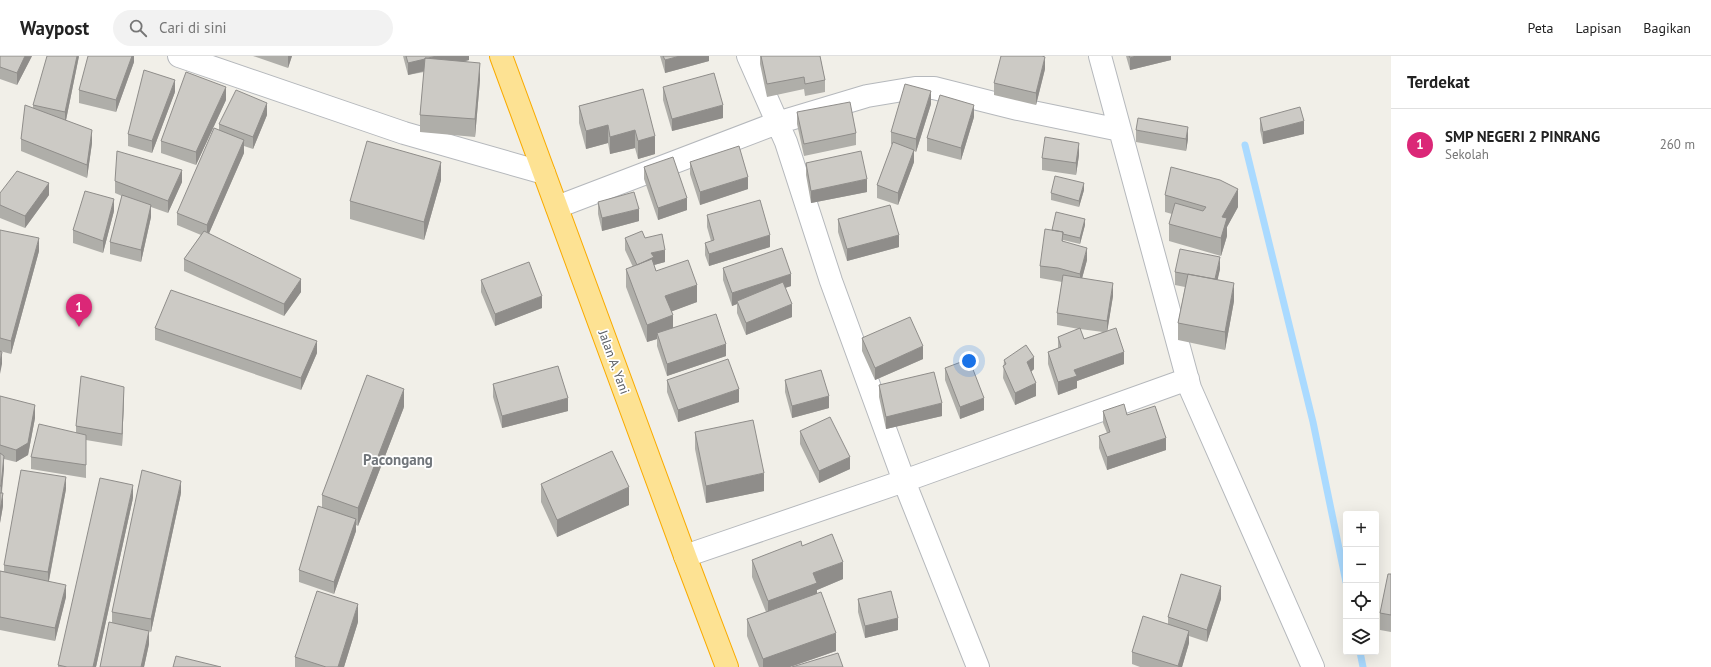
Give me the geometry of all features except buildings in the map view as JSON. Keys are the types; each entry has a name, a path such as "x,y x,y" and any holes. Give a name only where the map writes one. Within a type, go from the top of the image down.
{"highway":[{"name":"Jalan A. Yani","path":"501,56 727,667"}],"street":[{"path":"179,56 404,132 544,173"},
{"path":"748,56 786,142 830,281 904,481 978,667"},
{"path":"1100,56 1195,401 1313,667"},
{"path":"557,207 777,123 867,96 928,87 1018,109 1120,130"},
{"path":"685,556 904,481 1188,379"}],"waterway":[{"path":"1245,145 1313,422 1343,567"},
{"path":"1361,655 1363,667"}],"place":[{"name":"SMP NEGERI 2 PINRANG","path":"79,327"}],"district":[{"name":"Pacongang","path":"398,459"}]}
